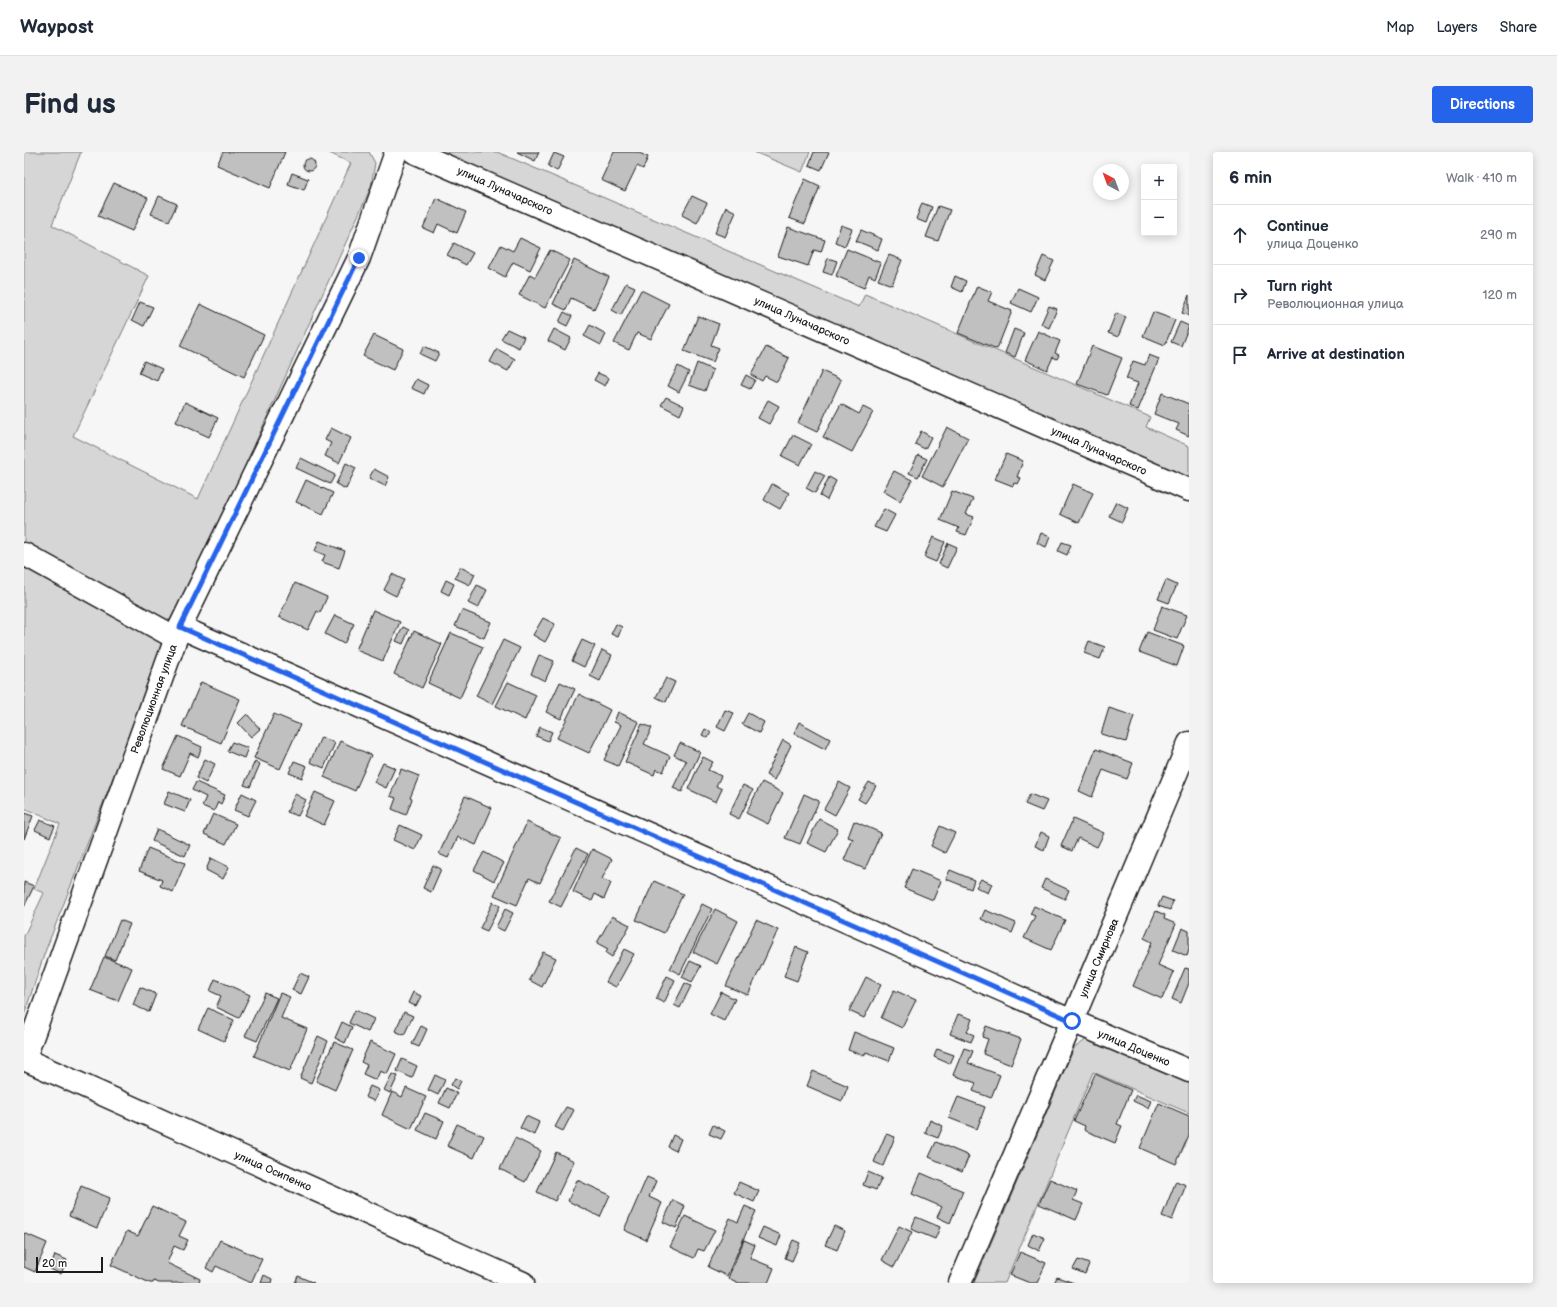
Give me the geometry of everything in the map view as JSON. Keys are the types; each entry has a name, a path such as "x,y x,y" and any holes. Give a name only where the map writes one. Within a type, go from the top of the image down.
{"street":[{"name":"Революционная улица","path":"24,1059 178,633 359,258 396,152"},
{"name":"улица Луначарского","path":"414,152 1189,490"},
{"name":"улица Доценко","path":"24,554 178,633 1189,1071"},
{"name":"улица Смирнова","path":"960,1283 1189,743"},
{"name":"улица Осипенко","path":"24,1059 523,1283"}],"shaded area":[{"path":"24,152 81,152 52,225 149,276 73,436 198,499 351,163 327,152 369,152 375,163 371,187 168,636 45,952 24,1015 24,936 44,893 34,889 60,824 24,808"},
{"path":"433,152 497,152 859,307 865,294 1150,417 1146,427 1189,446 1189,480"},
{"path":"754,152 810,152 802,172"},
{"path":"1086,1040 1098,1040 1189,1079 1189,1113 1093,1072 1005,1283 974,1283 1074,1048"}],"building":[{"path":"223,152 285,152 270,188 217,165"},
{"path":"517,152 539,152 535,161"},
{"path":"614,152 637,152 648,157 643,169 637,166 625,191 601,180"},
{"path":"814,152 829,152 821,170 809,165"},
{"path":"554,153 564,157 557,171 548,166"},
{"path":"307,159 311,159 315,165 311,171 307,171 303,167 303,163"},
{"path":"292,173 308,179 304,190 288,184"},
{"path":"805,179 820,186 805,224 789,218"},
{"path":"114,183 148,198 132,231 98,216"},
{"path":"159,196 177,204 169,221 151,214"},
{"path":"692,196 707,203 697,223 682,215"},
{"path":"436,198 466,212 457,233 438,224 434,233 423,228"},
{"path":"922,203 932,207 926,223 916,219"},
{"path":"938,206 950,210 938,241 926,237"},
{"path":"726,207 736,212 725,237 715,233"},
{"path":"841,225 852,229 845,246 835,242"},
{"path":"788,227 825,240 821,252 814,250 808,266 778,256"},
{"path":"861,230 882,239 878,250 856,241"},
{"path":"520,238 541,248 530,270 513,262 505,277 489,268 501,245 513,251"},
{"path":"454,243 473,253 466,265 447,255"},
{"path":"847,249 881,263 875,278 869,275 864,288 836,276"},
{"path":"550,250 570,260 545,308 519,295 530,274 535,277"},
{"path":"889,255 902,260 892,285 878,280"},
{"path":"1043,256 1054,261 1045,280 1035,275"},
{"path":"828,258 837,261 832,275 823,272"},
{"path":"574,260 609,277 594,309 571,298 566,310 553,304"},
{"path":"955,276 966,281 962,292 951,287"},
{"path":"626,283 635,287 621,315 612,310"},
{"path":"977,286 992,292 988,301 1012,311 997,349 958,333"},
{"path":"1018,288 1038,297 1031,312 1011,303"},
{"path":"641,290 669,304 651,339 637,333 629,350 614,343"},
{"path":"1189,295 1189,316 1182,313"},
{"path":"140,302 153,307 144,326 132,320"},
{"path":"200,304 264,335 244,377 180,346"},
{"path":"1049,306 1057,309 1049,328 1041,324"},
{"path":"564,312 572,316 567,326 559,322"},
{"path":"1153,312 1175,320 1165,345 1143,336"},
{"path":"1116,313 1126,317 1118,337 1108,333"},
{"path":"698,316 719,324 711,345 719,348 713,362 684,351"},
{"path":"1180,322 1189,326 1181,346 1171,342"},
{"path":"590,325 606,334 601,345 584,336"},
{"path":"507,329 524,337 519,348 501,339"},
{"path":"554,329 571,338 565,350 548,341"},
{"path":"1014,329 1024,333 1015,357 1005,353"},
{"path":"1038,331 1060,341 1055,353 1059,355 1057,359 1053,357 1047,370 1025,360"},
{"path":"374,335 403,349 393,370 363,356"},
{"path":"424,346 439,353 435,361 420,354"},
{"path":"1092,346 1122,358 1107,395 1077,384"},
{"path":"766,347 789,358 777,382 765,376 762,381 751,375"},
{"path":"497,349 515,359 508,371 490,362"},
{"path":"1149,355 1159,359 1138,410 1129,406 1138,383 1126,379 1133,361 1145,365"},
{"path":"144,361 162,369 157,381 139,373"},
{"path":"697,363 713,370 705,391 689,385"},
{"path":"678,366 689,372 679,392 668,386"},
{"path":"822,371 841,380 817,432 798,423"},
{"path":"598,373 609,378 605,386 594,380"},
{"path":"746,375 755,380 750,389 741,385"},
{"path":"416,379 428,385 424,394 411,388"},
{"path":"1162,393 1189,404 1189,436 1176,430 1179,424 1154,414"},
{"path":"666,397 684,406 680,415 661,405"},
{"path":"768,400 779,406 769,424 758,418"},
{"path":"185,402 218,418 209,437 176,422"},
{"path":"841,404 859,414 863,407 873,412 852,452 823,437"},
{"path":"947,427 968,438 943,487 922,476"},
{"path":"331,428 351,438 339,463 325,456 331,443 325,440"},
{"path":"921,431 931,437 925,449 915,444"},
{"path":"793,435 811,444 800,465 782,456"},
{"path":"1006,454 1023,461 1017,477 1021,478 1018,484 1014,483 1013,486 995,479"},
{"path":"918,455 927,459 918,477 909,473"},
{"path":"301,458 335,475 330,484 296,468"},
{"path":"346,463 356,468 346,489 336,484"},
{"path":"374,469 389,477 385,486 369,478"},
{"path":"815,471 825,476 815,493 806,488"},
{"path":"894,471 912,480 900,501 883,491"},
{"path":"829,477 836,481 827,500 820,496"},
{"path":"306,480 333,493 323,514 296,502"},
{"path":"772,484 789,493 780,509 764,500"},
{"path":"1073,484 1093,493 1079,523 1060,514"},
{"path":"952,491 973,499 966,514 974,517 966,535 957,532 959,528 940,520"},
{"path":"1116,502 1128,508 1122,522 1109,516"},
{"path":"884,509 895,515 886,532 874,527"},
{"path":"1041,533 1050,537 1046,547 1037,543"},
{"path":"933,537 945,542 936,562 924,557"},
{"path":"319,541 345,551 339,568 322,562 325,555 315,551"},
{"path":"1062,542 1071,545 1067,555 1058,551"},
{"path":"948,543 957,547 947,568 939,564"},
{"path":"460,567 475,574 470,585 455,578"},
{"path":"392,574 404,580 396,596 384,590"},
{"path":"446,580 454,584 449,595 441,591"},
{"path":"1166,580 1177,585 1169,603 1158,599"},
{"path":"295,583 327,597 320,613 317,611 308,630 279,617"},
{"path":"477,585 487,590 478,608 468,603"},
{"path":"1162,606 1187,615 1177,639 1153,630"},
{"path":"373,610 400,622 383,661 356,650"},
{"path":"462,610 491,622 484,638 455,626"},
{"path":"335,615 354,624 344,644 325,634"},
{"path":"543,618 555,624 545,642 533,635"},
{"path":"616,624 622,627 618,637 611,634"},
{"path":"403,627 409,630 403,644 396,641"},
{"path":"414,631 442,644 422,688 394,674"},
{"path":"1147,632 1184,646 1177,666 1139,652"},
{"path":"451,633 483,647 460,698 428,683"},
{"path":"503,640 520,648 492,704 476,696"},
{"path":"582,640 595,646 584,667 572,661"},
{"path":"1089,641 1105,647 1100,659 1084,653"},
{"path":"602,650 612,655 600,681 590,676"},
{"path":"539,655 554,661 545,681 531,674"},
{"path":"666,678 675,682 666,702 656,697"},
{"path":"201,682 240,699 221,743 182,726"},
{"path":"508,682 536,695 525,720 496,706"},
{"path":"560,682 575,689 561,719 546,712"},
{"path":"579,694 610,710 589,753 557,738"},
{"path":"1109,708 1134,716 1126,742 1101,734"},
{"path":"725,710 734,713 725,731 717,727"},
{"path":"618,712 639,722 618,766 604,760 621,725 614,722"},
{"path":"748,713 764,722 759,733 742,724"},
{"path":"247,714 260,729 251,737 238,723"},
{"path":"274,714 300,725 280,769 254,758"},
{"path":"799,722 830,739 825,749 794,733"},
{"path":"642,724 652,728 644,744 670,756 663,772 656,769 654,775 625,762"},
{"path":"540,727 552,732 548,741 536,736"},
{"path":"705,729 711,732 708,738 702,735"},
{"path":"178,736 202,747 198,757 190,753 180,776 163,769"},
{"path":"321,737 335,743 324,768 310,762"},
{"path":"783,740 791,745 774,780 766,775"},
{"path":"340,741 371,755 355,791 324,777"},
{"path":"232,742 248,748 244,758 227,751"},
{"path":"680,743 700,752 682,792 673,788 686,761 674,755"},
{"path":"1096,749 1133,763 1127,779 1103,770 1092,797 1079,791"},
{"path":"703,757 713,762 708,770 721,776 716,786 722,789 716,802 688,789"},
{"path":"205,759 215,764 206,783 196,778"},
{"path":"255,761 260,764 250,787 244,785"},
{"path":"294,761 307,766 302,778 289,773"},
{"path":"383,763 395,768 386,788 374,782"},
{"path":"401,769 419,776 410,798 412,799 406,815 392,809 396,798 390,796"},
{"path":"196,782 225,795 221,804 218,802 214,811 202,806 206,797 192,790"},
{"path":"762,782 783,793 768,824 746,813"},
{"path":"839,782 850,788 835,815 824,809"},
{"path":"869,782 876,786 865,803 858,799"},
{"path":"743,785 753,790 739,819 729,814"},
{"path":"169,791 190,800 185,812 164,804"},
{"path":"315,792 335,801 324,825 304,816"},
{"path":"242,793 256,800 248,816 234,810"},
{"path":"295,794 306,800 298,816 287,812"},
{"path":"804,794 819,801 800,844 785,838"},
{"path":"1030,794 1047,801 1042,811 1025,804"},
{"path":"465,796 492,808 476,845 458,837 448,858 439,854"},
{"path":"24,813 33,816 24,839"},
{"path":"213,814 236,824 226,844 204,834"},
{"path":"819,819 838,829 826,852 807,843"},
{"path":"1073,819 1104,833 1097,847 1078,838 1072,851 1061,846"},
{"path":"40,820 55,826 50,837 35,830"},
{"path":"854,821 881,833 865,869 844,860 853,839 848,837"},
{"path":"527,822 561,838 540,883 529,878 517,905 494,895"},
{"path":"400,825 422,835 415,850 393,840"},
{"path":"940,826 955,833 945,853 931,846"},
{"path":"157,829 190,845 185,856 152,841"},
{"path":"1041,832 1049,836 1044,850 1035,846"},
{"path":"148,848 185,863 173,892 160,886 162,880 139,871"},
{"path":"576,848 588,854 561,907 549,901"},
{"path":"592,849 612,859 602,879 611,883 604,899 595,894 592,901 573,892"},
{"path":"484,852 504,863 494,881 474,870"},
{"path":"211,858 229,867 223,879 206,870"},
{"path":"433,865 441,869 431,892 423,888"},
{"path":"912,869 941,881 933,900 904,888"},
{"path":"950,870 974,880 971,889 946,879"},
{"path":"981,879 992,884 988,893 976,887"},
{"path":"1045,879 1069,890 1065,899 1041,888"},
{"path":"654,881 683,894 664,933 636,920"},
{"path":"24,882 34,886 24,907"},
{"path":"1162,897 1173,901 1170,910 1158,906"},
{"path":"493,902 500,906 487,931 480,928"},
{"path":"702,904 712,909 680,974 670,969"},
{"path":"1034,906 1065,920 1051,950 1024,938 1035,916 1030,914"},
{"path":"505,909 513,913 504,931 496,927"},
{"path":"715,909 738,921 717,964 693,952"},
{"path":"985,910 1016,923 1012,933 981,919"},
{"path":"1156,911 1165,915 1164,919 1176,924 1158,965 1174,972 1162,999 1133,986 1152,942 1144,938"},
{"path":"612,916 630,925 612,957 606,953 608,949 597,943"},
{"path":"120,920 130,924 115,960 105,956"},
{"path":"756,920 778,930 748,995 726,986"},
{"path":"1182,928 1189,931 1189,950 1187,956 1173,950"},
{"path":"796,947 808,952 797,981 784,976"},
{"path":"624,949 634,954 616,987 606,982"},
{"path":"543,952 556,958 542,987 529,980"},
{"path":"104,957 132,968 118,1001 90,990"},
{"path":"690,961 701,966 692,982 682,977"},
{"path":"1185,968 1189,969 1189,983 1181,1003 1172,999"},
{"path":"300,973 309,977 301,994 292,990"},
{"path":"667,976 675,980 664,1003 656,999"},
{"path":"866,977 881,985 864,1018 849,1011"},
{"path":"215,979 250,995 239,1018 216,1007 221,996 210,991"},
{"path":"685,983 691,986 680,1008 674,1005"},
{"path":"140,987 156,994 149,1012 133,1005"},
{"path":"894,990 916,1000 902,1028 881,1018"},
{"path":"413,992 421,996 416,1006 408,1003"},
{"path":"721,992 735,999 724,1021 710,1014"},
{"path":"265,993 277,998 257,1041 245,1036"},
{"path":"280,993 290,997 281,1018 307,1029 290,1071 254,1056"},
{"path":"208,1008 234,1020 224,1041 198,1029"},
{"path":"355,1010 374,1019 368,1032 349,1023"},
{"path":"404,1012 413,1016 404,1035 395,1031"},
{"path":"958,1014 972,1019 967,1032 974,1035 971,1042 950,1034"},
{"path":"342,1022 352,1027 345,1043 335,1038"},
{"path":"421,1026 427,1029 419,1047 412,1044"},
{"path":"986,1026 1021,1039 1011,1065 983,1054 988,1039 982,1037"},
{"path":"854,1032 894,1048 889,1061 866,1052 864,1056 848,1050"},
{"path":"318,1036 328,1041 311,1083 300,1078"},
{"path":"334,1042 353,1050 335,1090 316,1081"},
{"path":"370,1042 396,1054 387,1074 380,1071 376,1080 363,1074 367,1065 361,1062"},
{"path":"964,1048 973,1051 968,1063 1000,1075 991,1098 973,1091 976,1083 953,1075"},
{"path":"937,1049 954,1055 950,1064 934,1057"},
{"path":"402,1059 417,1066 412,1078 397,1071"},
{"path":"813,1071 848,1086 842,1101 807,1086"},
{"path":"392,1074 398,1076 390,1093 384,1090"},
{"path":"1095,1074 1131,1090 1117,1124 1122,1126 1115,1143 1084,1130 1085,1126 1074,1121"},
{"path":"435,1075 445,1080 438,1095 428,1090"},
{"path":"455,1078 461,1081 457,1089 451,1085"},
{"path":"370,1086 379,1090 374,1101 365,1097"},
{"path":"406,1088 426,1097 411,1129 382,1115 392,1092 402,1097"},
{"path":"446,1088 457,1093 450,1108 439,1103"},
{"path":"1136,1095 1151,1101 1148,1108 1133,1101"},
{"path":"958,1097 985,1107 977,1129 949,1118"},
{"path":"1159,1103 1189,1116 1189,1135 1176,1164 1140,1148"},
{"path":"566,1107 574,1110 563,1131 555,1127"},
{"path":"425,1113 444,1121 436,1139 417,1130"},
{"path":"526,1116 539,1122 534,1135 520,1128"},
{"path":"930,1120 943,1126 938,1138 925,1133"},
{"path":"457,1124 484,1136 474,1158 447,1146"},
{"path":"713,1125 725,1131 721,1139 709,1134"},
{"path":"886,1134 895,1137 883,1166 874,1162"},
{"path":"673,1135 681,1139 676,1151 668,1147"},
{"path":"515,1138 541,1151 525,1182 500,1169"},
{"path":"936,1142 969,1156 962,1172 929,1157"},
{"path":"556,1152 574,1161 555,1201 537,1192"},
{"path":"868,1172 882,1178 876,1190 863,1185"},
{"path":"921,1173 963,1191 950,1223 937,1217 942,1207 912,1194"},
{"path":"647,1177 656,1181 649,1197 662,1203 646,1240 624,1230"},
{"path":"1050,1179 1077,1191 1073,1200 1083,1204 1076,1220 1039,1204"},
{"path":"577,1180 610,1195 600,1217 568,1201"},
{"path":"1176,1181 1186,1185 1172,1220 1162,1216"},
{"path":"739,1182 759,1191 754,1202 734,1193"},
{"path":"81,1186 110,1198 97,1228 69,1216"},
{"path":"673,1200 685,1206 676,1228 663,1222"},
{"path":"152,1206 186,1222 179,1236 188,1240 183,1250 174,1246 167,1263 200,1279 199,1283 159,1283 154,1281 153,1283 150,1283 111,1265 127,1231 138,1236"},
{"path":"745,1206 756,1211 727,1276 708,1267 730,1218 738,1222"},
{"path":"685,1216 715,1230 704,1251 698,1249 694,1258 670,1247"},
{"path":"916,1217 940,1227 935,1239 911,1229"},
{"path":"834,1226 845,1231 837,1250 825,1245"},
{"path":"899,1226 912,1232 894,1267 882,1260"},
{"path":"763,1227 781,1235 777,1246 758,1238"},
{"path":"24,1233 47,1243 35,1272 24,1267"},
{"path":"1033,1233 1045,1238 1039,1251 1028,1245"},
{"path":"220,1240 262,1259 251,1283 216,1266 213,1272 206,1268"},
{"path":"744,1240 755,1245 750,1258 774,1268 768,1283 739,1283 728,1278"},
{"path":"793,1240 800,1243 792,1261 785,1258"},
{"path":"1020,1252 1046,1263 1037,1283 1030,1283 1010,1275"},
{"path":"55,1255 67,1260 61,1274 50,1269"},
{"path":"1078,1260 1089,1264 1085,1274 1073,1269"},
{"path":"264,1275 272,1279 271,1283 261,1283"},
{"path":"298,1276 314,1283 295,1283"},
{"path":"1057,1277 1074,1283 1054,1283"}],"route":[{"path":"359,258 180,627 1072,1021"}]}
